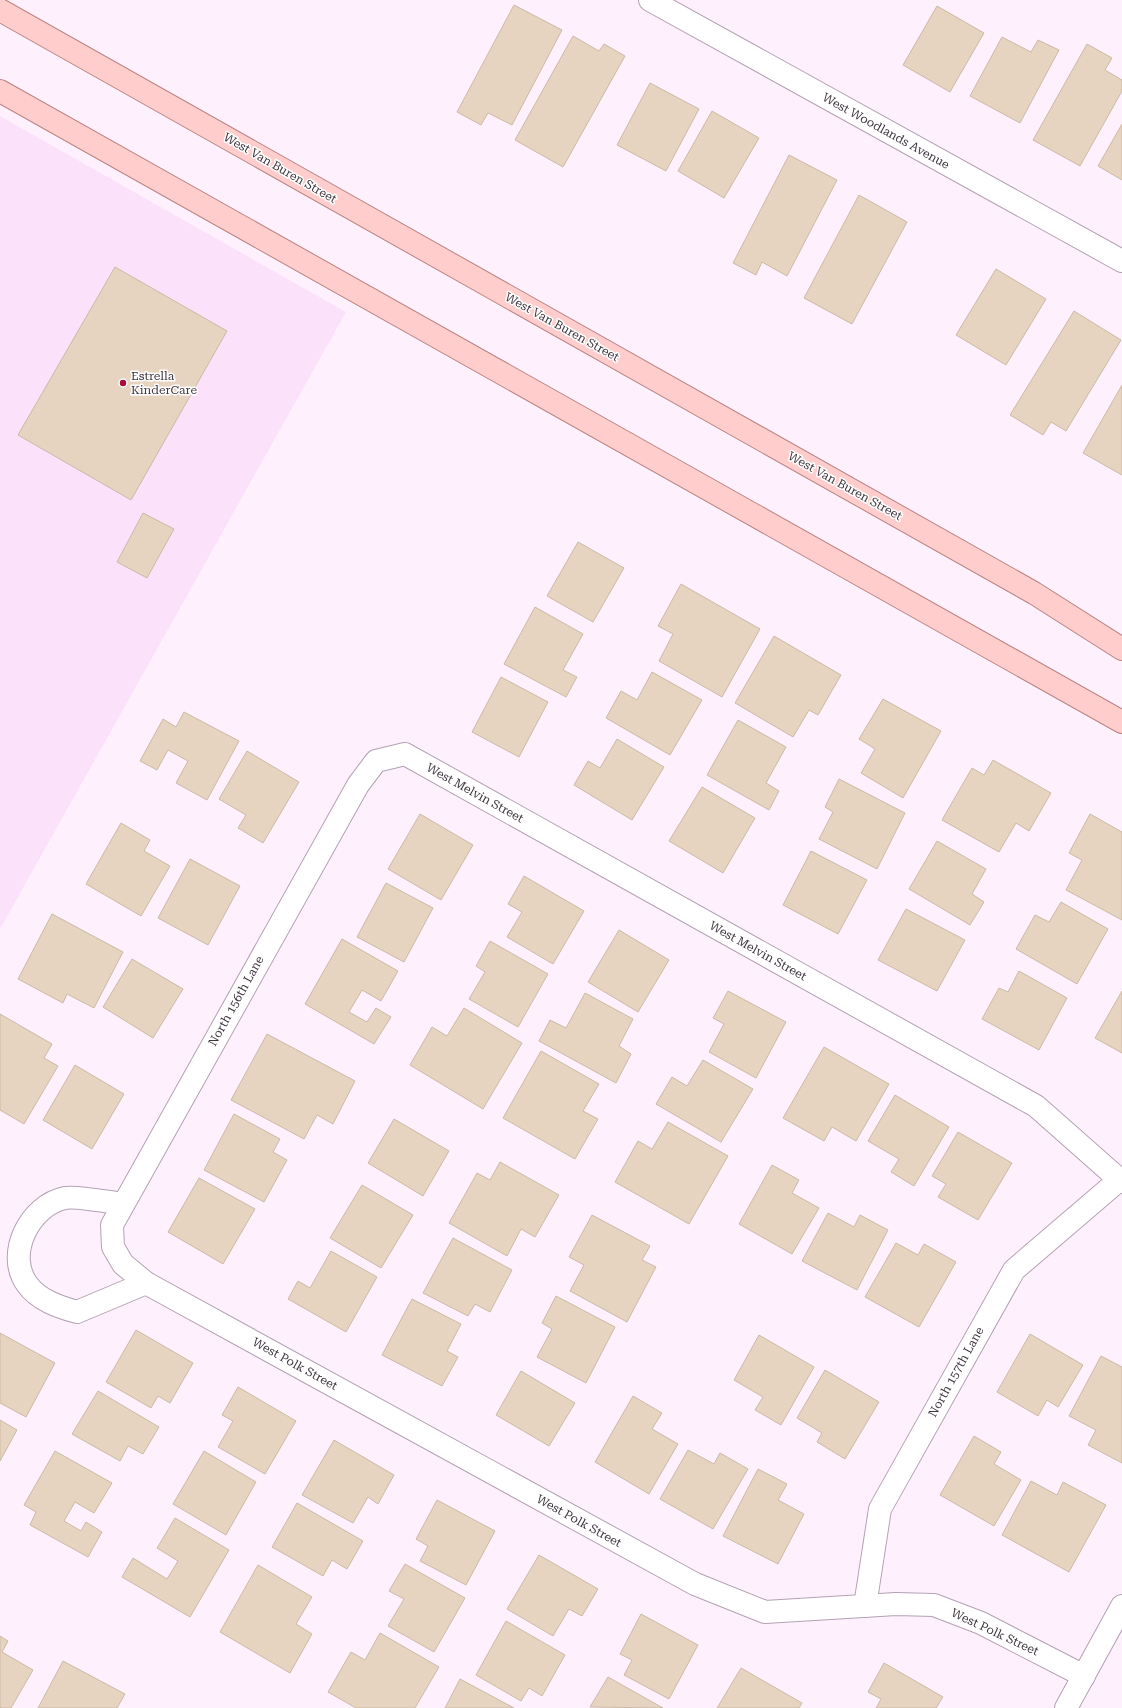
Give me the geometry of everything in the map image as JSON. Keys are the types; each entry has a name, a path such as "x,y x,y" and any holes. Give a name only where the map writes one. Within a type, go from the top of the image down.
{"main road":[{"name":"West Van Buren Street","path":"0,10 1034,593 1122,649"},
{"path":"0,91 1122,722"}],"street":[{"name":"West Woodlands Avenue","path":"650,0 1122,261"},
{"name":"West Melvin Street","path":"376,761 405,754 937,1050 1036,1106 1120,1181"},
{"name":"North 156th Lane","path":"113,1247 112,1225 123,1204 354,792 376,761"},
{"name":"North 157th Lane","path":"865,1606 880,1509 1014,1270 1120,1181"},
{"path":"123,1204 66,1198 49,1204 34,1218 26,1230 19,1247 19,1265 27,1284 39,1296 53,1305 76,1312 146,1283"},
{"name":"West Polk Street","path":"113,1247 123,1264 146,1283 695,1584 765,1612 896,1604 934,1605 981,1623 1084,1676"},
{"path":"1066,1708 1122,1606"}],"shaded area":[{"path":"0,116 346,312 0,929"}],"building":[{"path":"514,5 562,30 512,125 488,113 481,125 457,112"},
{"path":"937,6 984,33 950,92 903,65"},
{"path":"573,36 599,51 604,44 625,56 563,167 515,140"},
{"path":"1002,37 1031,52 1038,40 1059,50 1020,123 970,96"},
{"path":"1087,44 1112,58 1105,70 1122,80 1122,91 1080,166 1033,140"},
{"path":"650,83 699,109 666,171 617,145"},
{"path":"712,111 759,138 724,198 678,171"},
{"path":"1122,124 1122,180 1098,166"},
{"path":"789,155 837,180 787,276 762,262 756,275 733,263"},
{"path":"859,195 907,222 852,324 804,298"},
{"name":"Estrella KinderCare","path":"115,267 227,331 131,500 18,435"},
{"path":"996,269 1046,299 1006,365 956,335"},
{"path":"1074,311 1121,340 1066,431 1051,422 1043,435 1010,415"},
{"path":"1122,385 1122,475 1083,453"},
{"path":"143,513 174,529 147,578 117,562"},
{"path":"578,542 624,568 593,622 547,596"},
{"path":"681,584 760,629 722,697 659,661 673,634 658,626"},
{"path":"535,607 583,634 563,670 577,677 566,697 504,664"},
{"path":"774,636 841,675 818,715 809,710 793,737 735,703"},
{"path":"652,672 702,700 670,755 606,718 621,691 637,700"},
{"path":"501,677 548,702 519,757 472,732"},
{"path":"883,699 941,731 903,798 861,773 875,749 859,739"},
{"path":"184,712 239,741 207,800 176,783 188,761 168,750 157,770 140,761 163,719 176,727"},
{"path":"738,720 786,747 766,783 779,791 769,810 707,775"},
{"path":"617,739 664,767 632,820 574,785 588,761 600,768"},
{"path":"247,751 299,782 263,843 238,828 246,815 219,799"},
{"path":"993,760 1051,793 1029,831 1016,823 999,852 942,820 972,768 984,775"},
{"path":"839,779 905,813 877,869 819,839 833,812 825,807"},
{"path":"702,787 755,818 723,873 669,841"},
{"path":"420,814 473,845 441,900 388,869"},
{"path":"1090,814 1122,832 1122,920 1066,890 1082,860 1069,853"},
{"path":"121,823 150,840 144,851 170,866 141,916 86,884"},
{"path":"937,841 986,869 972,894 984,902 970,925 909,889"},
{"path":"811,851 867,880 838,934 783,905"},
{"path":"190,859 240,886 208,945 158,918"},
{"path":"524,876 584,911 553,964 507,937 522,912 508,904"},
{"path":"386,883 433,908 404,962 357,937"},
{"path":"1061,902 1108,929 1077,984 1016,949 1035,915 1049,922"},
{"path":"906,909 965,940 937,991 878,960"},
{"path":"52,914 123,952 94,1008 67,994 63,1003 18,979"},
{"path":"619,930 669,960 638,1012 588,982"},
{"path":"342,939 398,971 381,1001 362,990 349,1012 367,1022 376,1008 391,1017 374,1044 305,1004"},
{"path":"490,941 548,974 518,1027 469,999 485,972 476,966"},
{"path":"132,959 183,989 153,1038 103,1007"},
{"path":"1019,971 1067,998 1039,1050 982,1019 999,988 1008,992"},
{"path":"728,991 786,1022 756,1078 709,1052 724,1024 713,1018"},
{"path":"1122,991 1122,1053 1095,1038"},
{"path":"585,993 633,1019 619,1046 631,1054 616,1083 539,1041 550,1020 566,1028"},
{"path":"464,1008 522,1043 483,1109 410,1065 432,1027 447,1036"},
{"path":"0,1014 52,1044 44,1058 58,1066 24,1124 0,1110"},
{"path":"267,1034 355,1081 333,1124 317,1115 304,1139 231,1100"},
{"path":"824,1047 889,1084 856,1141 832,1127 824,1141 783,1118"},
{"path":"541,1051 599,1084 583,1111 598,1119 575,1159 503,1118"},
{"path":"703,1060 753,1089 721,1142 656,1104 672,1077 687,1086"},
{"path":"75,1065 124,1094 92,1149 43,1120"},
{"path":"895,1095 949,1127 914,1186 891,1172 899,1159 868,1141"},
{"path":"234,1114 280,1139 273,1152 287,1160 264,1202 204,1170"},
{"path":"394,1119 449,1151 423,1196 368,1163"},
{"path":"668,1122 728,1156 689,1224 615,1182 638,1141 652,1149"},
{"path":"958,1132 1012,1163 978,1220 938,1197 946,1184 932,1176"},
{"path":"500,1162 559,1195 535,1237 521,1229 507,1256 449,1223 477,1173 490,1180"},
{"path":"772,1165 799,1180 792,1193 819,1208 792,1254 739,1224"},
{"path":"199,1178 255,1209 223,1264 168,1232"},
{"path":"362,1185 413,1215 381,1268 330,1238"},
{"path":"828,1213 854,1227 860,1215 888,1230 857,1290 802,1261"},
{"path":"592,1215 650,1246 642,1260 656,1267 627,1322 570,1291 584,1265 569,1257"},
{"path":"453,1238 512,1270 490,1312 475,1304 468,1316 423,1293"},
{"path":"896,1243 918,1255 924,1244 956,1262 919,1327 865,1297"},
{"path":"331,1251 377,1277 346,1332 288,1299 298,1281 310,1288"},
{"path":"556,1296 615,1327 586,1383 537,1357 552,1329 542,1323"},
{"path":"412,1299 461,1324 447,1351 458,1357 442,1386 382,1355"},
{"path":"136,1330 193,1363 170,1403 158,1396 151,1408 106,1382"},
{"path":"0,1333 55,1363 26,1417 0,1403"},
{"path":"1030,1334 1083,1365 1058,1407 1047,1400 1038,1416 997,1392"},
{"path":"759,1335 814,1367 781,1425 755,1410 763,1397 734,1380"},
{"path":"1101,1356 1122,1367 1122,1463 1088,1445 1096,1430 1069,1416"},
{"path":"825,1370 879,1402 845,1459 817,1442 822,1433 797,1418"},
{"path":"521,1371 575,1403 549,1446 496,1415"},
{"path":"238,1387 296,1421 265,1474 218,1447 233,1421 222,1415"},
{"path":"98,1391 159,1427 143,1454 128,1446 120,1461 72,1434"},
{"path":"633,1396 662,1413 652,1429 678,1444 649,1494 595,1462"},
{"path":"0,1420 17,1430 0,1461"},
{"path":"974,1436 1001,1452 994,1464 1021,1480 994,1526 940,1495"},
{"path":"334,1440 394,1475 378,1504 368,1497 353,1523 302,1495"},
{"path":"688,1450 714,1464 720,1453 748,1469 713,1529 660,1499"},
{"path":"55,1451 112,1483 94,1513 75,1502 64,1521 81,1531 86,1522 102,1532 88,1557 30,1525 36,1512 24,1505"},
{"path":"204,1451 256,1482 226,1535 173,1504"},
{"path":"758,1469 787,1484 778,1500 804,1514 778,1564 723,1536"},
{"path":"1031,1481 1057,1495 1063,1482 1106,1505 1069,1572 1002,1535"},
{"path":"437,1500 495,1531 466,1585 420,1561 428,1546 416,1539"},
{"path":"297,1503 363,1541 347,1569 332,1560 323,1576 272,1547"},
{"path":"175,1518 229,1550 190,1617 122,1577 133,1558 167,1579 178,1561 157,1548"},
{"path":"539,1555 598,1589 582,1616 569,1609 553,1636 507,1609"},
{"path":"405,1564 465,1598 434,1652 388,1626 404,1599 389,1591"},
{"path":"258,1565 312,1597 296,1624 312,1634 290,1673 220,1632"},
{"path":"641,1614 698,1645 669,1699 624,1675 632,1660 620,1654"},
{"path":"506,1621 565,1655 542,1696 529,1688 521,1701 476,1675"},
{"path":"380,1633 439,1667 415,1708 356,1708 328,1692 351,1652 365,1660"},
{"path":"0,1636 8,1641 2,1652 33,1670 11,1708 0,1708"},
{"path":"63,1661 125,1694 117,1708 38,1708"},
{"path":"884,1663 943,1697 936,1708 876,1708 881,1699 868,1692"},
{"path":"741,1668 802,1703 799,1708 717,1708"},
{"path":"608,1677 663,1708 590,1707"},
{"path":"460,1679 514,1708 445,1708"}],"place":[{"name":"Estrella KinderCare","path":"123,383"}]}
